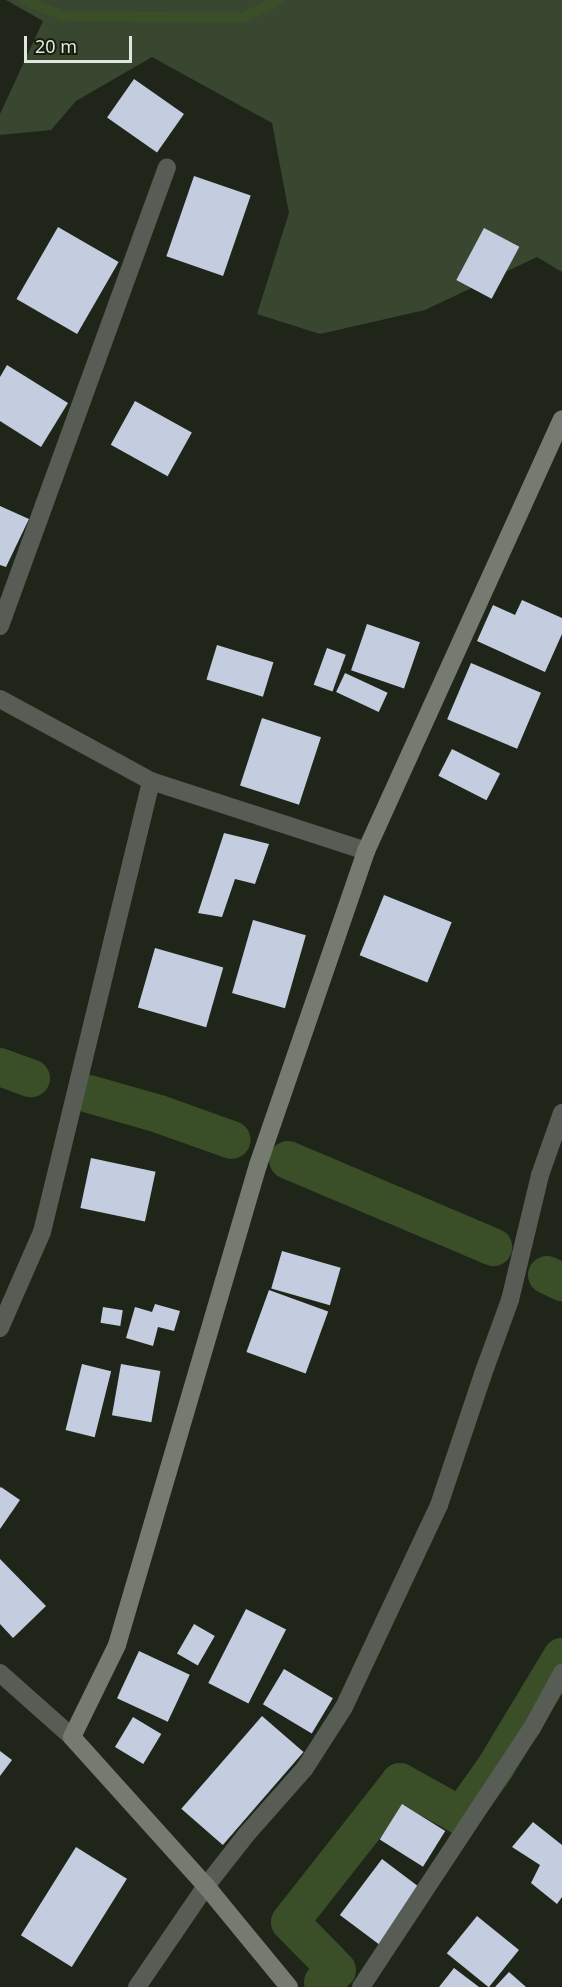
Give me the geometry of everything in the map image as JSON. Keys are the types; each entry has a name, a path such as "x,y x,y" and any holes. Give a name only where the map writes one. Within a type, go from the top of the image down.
{"street":[{"path":"0,626 167,167"},
{"path":"72,1737 117,1645 258,1165 366,851 562,419"},
{"path":"0,699 151,780 366,851"},
{"path":"0,1328 42,1232 151,780"},
{"path":"137,1987 206,1886 246,1835 305,1768 344,1707 439,1505 510,1300 540,1175 562,1113"},
{"path":"0,1673 72,1737 206,1886 289,1987"},
{"path":"361,1987 532,1728 562,1673"}],"green space":[{"path":"6,0 562,0 562,272 537,257 425,310 320,334 257,314 289,213 272,123 152,57 76,101 51,130 0,135 0,114 43,21"}],"building":[{"path":"134,79 184,114 157,152 107,118"},
{"path":"194,176 251,196 223,276 166,256"},
{"path":"58,227 119,262 77,334 17,299"},
{"path":"484,228 519,247 492,299 456,280"},
{"path":"7,365 68,403 41,447 0,421 0,377"},
{"path":"135,401 192,433 168,476 111,445"},
{"path":"0,506 29,519 6,567 0,565"},
{"path":"522,600 562,618 562,634 545,672 477,641 493,605 515,615"},
{"path":"367,624 420,642 404,689 351,670"},
{"path":"217,645 273,662 263,697 206,679"},
{"path":"327,648 346,655 332,691 314,685"},
{"path":"471,663 541,693 517,749 447,719"},
{"path":"345,673 388,693 379,712 336,692"},
{"path":"262,718 321,737 299,805 240,786"},
{"path":"452,749 500,774 486,800 438,776"},
{"path":"224,833 269,844 255,884 235,879 222,917 198,913"},
{"path":"384,895 452,922 427,983 360,955"},
{"path":"253,920 306,935 285,1008 232,993"},
{"path":"155,948 223,968 206,1027 138,1008"},
{"path":"91,1158 156,1172 145,1222 80,1208"},
{"path":"282,1251 341,1268 330,1305 271,1288"},
{"path":"269,1290 328,1312 306,1374 246,1352"},
{"path":"155,1304 180,1311 174,1331 158,1327 153,1346 126,1338 135,1307 152,1312"},
{"path":"103,1307 123,1310 120,1326 100,1323"},
{"path":"82,1364 111,1371 95,1437 66,1430"},
{"path":"121,1364 160,1371 151,1422 112,1415"},
{"path":"0,1488 20,1500 0,1529"},
{"path":"0,1559 46,1606 13,1638 0,1624"},
{"path":"246,1609 286,1629 248,1703 208,1683"},
{"path":"194,1624 215,1636 198,1665 177,1653"},
{"path":"139,1651 190,1675 168,1722 117,1698"},
{"path":"284,1669 333,1698 312,1734 263,1704"},
{"path":"262,1716 304,1752 223,1845 181,1809"},
{"path":"133,1717 161,1734 143,1764 115,1747"},
{"path":"0,1751 12,1760 0,1776"},
{"path":"402,1804 445,1831 423,1867 380,1840"},
{"path":"533,1822 562,1845 562,1897 557,1904 531,1883 540,1865 512,1847"},
{"path":"76,1847 127,1879 72,1967 21,1935"},
{"path":"382,1859 423,1890 381,1946 340,1915"},
{"path":"477,1916 519,1950 489,1987 447,1953"},
{"path":"454,1968 479,1987 439,1987"},
{"path":"509,1972 526,1987 495,1987"}],"waterway":[{"path":"24,0 63,16 242,18 280,0"},
{"path":"0,1067 31,1078"},
{"path":"89,1094 159,1114 232,1140"},
{"path":"288,1160 493,1247"},
{"path":"547,1275 562,1282"},
{"path":"323,1982 337,1970 290,1922 400,1782 461,1816 495,1768 562,1657"}]}
